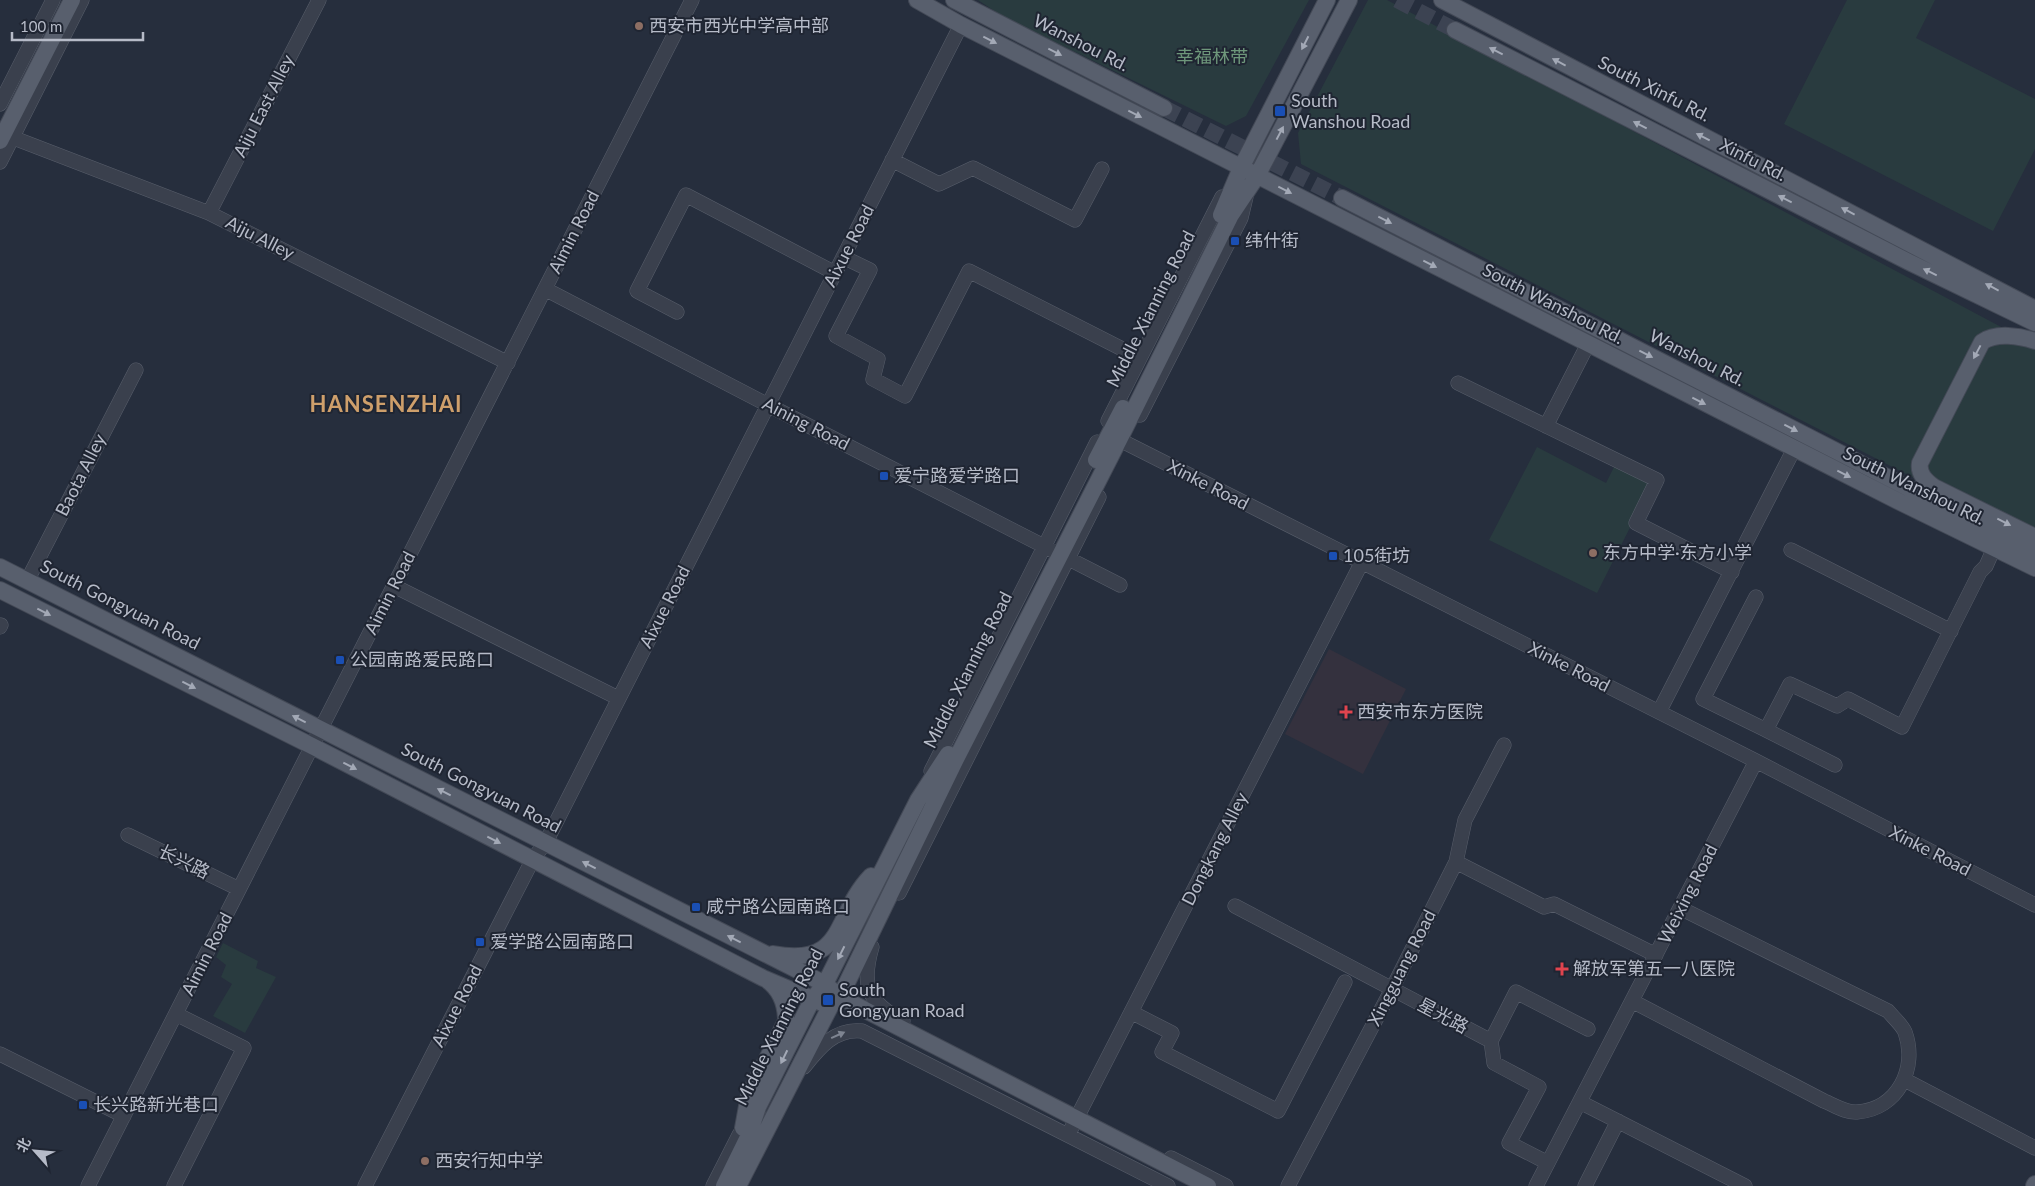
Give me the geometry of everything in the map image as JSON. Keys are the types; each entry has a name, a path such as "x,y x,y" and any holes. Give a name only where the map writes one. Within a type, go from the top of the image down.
{"main road":[{"path":"3,133 62,0"},
{"path":"3,133 72,0"},
{"name":"South Wanshou Rd.","path":"917,0 961,25 1794,449 2035,568"},
{"name":"Wanshou Rd.","path":"954,0 1164,108"},
{"name":"Middle Xianning Road","path":"1114,438 1229,201 1241,168 1327,0"},
{"name":"Middle Xianning Road","path":"724,1186 748,1137 758,1107 812,1000 825,984 918,800 946,759 1232,215 1257,176 1349,0"},
{"name":"South Xinfu Rd.","path":"1442,0 1796,184 2030,316"},
{"name":"Xinfu Rd.","path":"1455,30 1909,262 2030,316"},
{"path":"1733,172 1796,184"},
{"name":"Wanshou Rd.","path":"1342,198 2035,553"},
{"path":"2035,341 2024,338 1994,336 1982,342 1919,468 1926,481 1934,487 2035,537"},
{"path":"1623,362 1726,395"},
{"name":"Middle Xianning Road","path":"738,1186 858,959 1056,551"},
{"name":"South Gongyuan Road","path":"0,567 825,984 835,1001"},
{"name":"South Gongyuan Road","path":"0,590 312,746 763,978 812,1000 835,1001 1074,1123 1189,1186"},
{"path":"758,951 780,956 794,956 812,955 824,949 834,938 863,885 890,854"},
{"path":"738,1135 746,1118 749,1095 786,1021 784,1005 778,991 763,978"},
{"name":"South Gongyuan Road","path":"1074,1123 1208,1186"}],"street":[{"path":"0,104 53,0"},
{"path":"0,162 3,133 82,0"},
{"name":"Aiju East Alley","path":"209,213 319,0"},
{"name":"Aimin Road","path":"88,1186 692,0"},
{"name":"Aixue Road","path":"365,1186 533,859 546,842 961,25"},
{"name":"Aiju Alley","path":"3,133 209,213 508,363"},
{"path":"892,160 940,184 973,168 1075,220 1102,169"},
{"path":"1114,438 1140,358 1229,182 1241,168"},
{"path":"677,312 637,291 686,195 835,273"},
{"path":"843,257 870,270 836,336 878,359 873,379 905,396 969,271 1140,358"},
{"name":"Aining Road","path":"545,289 1120,585"},
{"path":"1546,426 1588,344"},
{"name":"Baota Alley","path":"27,581 136,370"},
{"path":"1458,383 1657,480 1636,523 1732,572"},
{"name":"Xinke Road","path":"1114,438 1756,761 2035,905"},
{"path":"1659,712 1794,449"},
{"path":"1766,730 1790,684 1837,706 1848,699 1902,727 1994,548"},
{"path":"1791,550 1951,630"},
{"path":"1056,551 872,947 868,967 868,986 875,1002 890,1014 1074,1123 1168,1186"},
{"name":"Dongkang Alley","path":"1074,1123 1362,562"},
{"path":"394,586 618,698"},
{"path":"1756,597 1703,699 1835,765"},
{"name":"Xingguang Road","path":"1288,1186 1392,989 1456,862 1465,820 1504,745"},
{"name":"Weixing Road","path":"1536,1186 1756,761"},
{"name":"长兴路","path":"128,835 239,889"},
{"path":"1456,862 1544,907 1554,904 1656,955"},
{"name":"星光路","path":"1235,906 1491,1041"},
{"path":"1632,1001 1843,1109 1856,1112 1880,1106 1898,1092 1905,1080 1909,1066 1909,1051 1905,1030 1888,1011 1680,908"},
{"path":"858,959 872,947"},
{"path":"1131,1012 1172,1033 1162,1052 1278,1111 1345,982"},
{"path":"1548,1163 1509,1143 1539,1087 1494,1063 1491,1041 1516,992 1588,1029"},
{"path":"174,1186 244,1048 176,1014"},
{"path":"745,1186 776,1124 793,1083 818,1050 830,1039 846,1032 862,1031 1074,1123 1226,1186"},
{"path":"0,1054 124,1116"},
{"path":"1905,1080 2035,1148"},
{"path":"1580,1102 1745,1186"},
{"path":"713,1186 738,1135 758,1107"},
{"path":"1585,1186 1618,1121"}],"shaded area":[{"name":"西安市东方医院","path":"1329,649 1406,689 1363,774 1285,734"}],"green space":[{"name":"幸福林带","path":"978,0 1309,0 1246,116 1226,126 1002,16"},
{"path":"1368,0 1387,0 2035,345 2035,540 1301,164 1298,133"},
{"path":"1847,0 1935,0 1916,38 2035,99 2035,149 1993,231 1784,124"},
{"path":"1537,447 1606,483 1615,465 1652,484 1597,593 1489,540"},
{"path":"223,943 258,961 256,968 276,977 245,1033 213,1016 232,984 221,977 226,965 216,957"}],"tunnel":[{"path":"1397,0 1455,30"},
{"path":"1164,108 1342,198"}],"place":[{"name":"西安市西光中学高中部","path":"639,26"},
{"name":"South Wanshou Road","path":"1280,111"},
{"name":"纬什街","path":"1235,241"},
{"name":"爱宁路爱学路口","path":"884,476"},
{"name":"东方中学·东方小学","path":"1593,553"},
{"name":"105街坊","path":"1333,556"},
{"name":"公园南路爱民路口","path":"340,660"},
{"name":"西安市东方医院","path":"1346,712"},
{"name":"咸宁路公园南路口","path":"696,907"},
{"name":"爱学路公园南路口","path":"480,942"},
{"name":"解放军第五一八医院","path":"1562,969"},
{"name":"South Gongyuan Road","path":"828,1000"},
{"name":"长兴路新光巷口","path":"83,1105"},
{"name":"西安行知中学","path":"425,1161"}],"district":[{"name":"HANSENZHAI","path":"386,404"}]}
